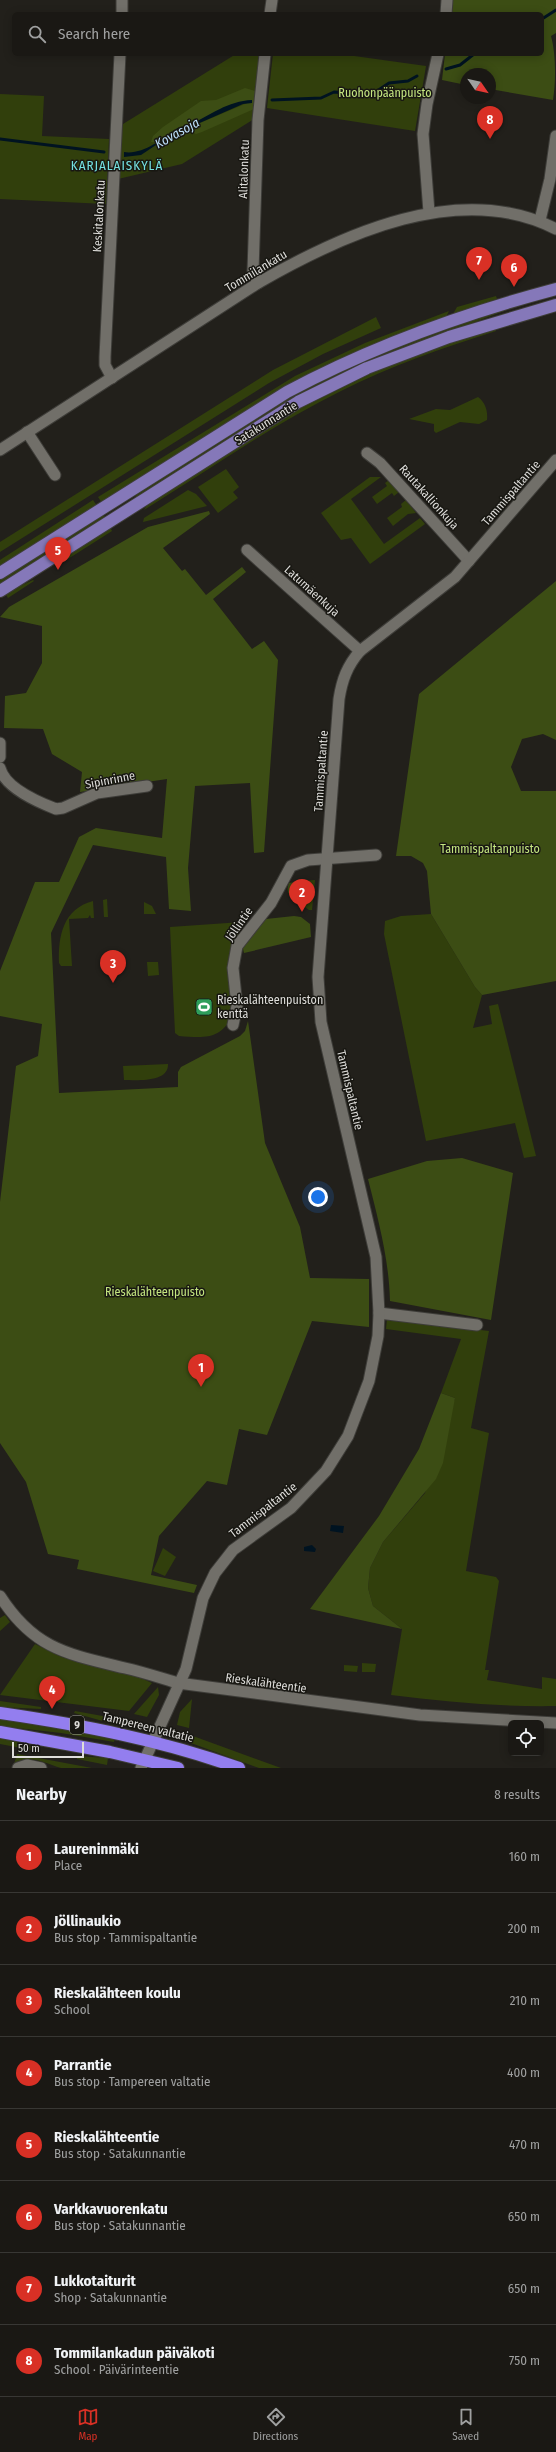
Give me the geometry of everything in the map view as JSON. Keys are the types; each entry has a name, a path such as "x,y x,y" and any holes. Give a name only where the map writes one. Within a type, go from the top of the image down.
{"highway":[{"name":"Tampereen valtatie","path":"0,1713 104,1730 152,1742 239,1768"},
{"name":"9","path":"0,1732 142,1764 178,1768"}],"main road":[{"name":"Satakunnantie","path":"0,573 287,392 311,379 408,336 509,302 556,289"},
{"name":"Satakunnantie","path":"0,591 305,399 367,368 449,336 556,306"}],"street":[{"path":"122,0 122,12"},
{"path":"270,12 272,0"},
{"path":"446,12 447,0"},
{"name":"Keskitalonkatu","path":"112,378 105,365 105,357 120,56"},
{"name":"Alitalonkatu","path":"258,283 253,271 253,264 258,120 265,56"},
{"path":"429,212 423,134 427,104 438,56"},
{"path":"540,220 550,179 556,136"},
{"name":"Tommilankatu","path":"0,450 258,283 297,260 344,239 429,212 459,209 492,210 540,220 556,228"},
{"path":"27,432 55,474"},
{"name":"Rautakallionkuja","path":"368,453 380,463 469,561"},
{"name":"Tammispaltantie","path":"142,1764 187,1664 203,1598 215,1573 240,1544 284,1513 311,1488 330,1466 348,1436 369,1381 378,1336 379,1313 376,1257 320,1014 318,977 326,859 341,687 346,669 360,651 446,584 469,561 556,460"},
{"name":"Latumäenkuja","path":"247,550 360,651"},
{"path":"0,743 0,757"},
{"name":"Sipinrinne","path":"0,768 3,777 10,784 56,808 63,808 97,793 147,786"},
{"name":"Jöllintie","path":"233,1025 237,1006 233,968 235,953 245,934 278,891 287,871 296,863 376,855"},
{"path":"379,1313 477,1325"},
{"name":"Rieskalähteentie","path":"0,1596 20,1623 49,1646 68,1654 142,1671 178,1683 420,1715 556,1723"},
{"path":"18,1768 26,1764 41,1768"}],"green space":[{"path":"451,0 556,0 556,33 551,36 555,68 553,100 496,90 496,68 460,68 460,84 442,80 445,56 544,56 544,12 450,12"},
{"path":"233,56 262,56 254,119 182,164 118,179 118,170 120,170 121,166 118,166 121,112 123,111 123,124"},
{"name":"Ruohonpäänpuisto","path":"273,56 354,56 426,66 415,131 267,108"},
{"path":"245,88 255,91 254,109 202,132 196,134 190,131 193,126 252,101 234,104 189,125 178,127 165,138 151,142 153,136 163,127 201,101 216,100"},
{"path":"0,94 44,96 42,136 109,139 106,204 0,199"},
{"path":"496,296 497,299 453,314 457,307"},
{"path":"525,303 372,361 134,500 137,493 298,392 370,357 451,326"},
{"path":"449,311 446,317 332,363 102,503 98,497 295,376 365,343"},
{"path":"376,317 381,328 323,354 269,383 0,552 0,542 273,370"},
{"path":"495,329 496,331 398,366 360,382 315,404 265,433 144,510 148,503 305,405 379,368 425,349"},
{"path":"478,397 484,404 487,417 487,420 479,424 460,422 436,433 434,431 434,424 409,419 436,409 450,410"},
{"path":"226,469 239,487 233,492 238,498 218,513 198,487"},
{"path":"370,477 381,477 351,499 384,544 420,518 425,524 370,564 351,538 341,540 321,513"},
{"path":"389,480 399,492 394,496 392,493 377,504 372,497 387,486 385,483"},
{"path":"188,490 196,494 207,506 143,522 144,518"},
{"path":"93,500 97,506 0,568 0,560"},
{"path":"406,500 416,513 408,514 393,526 387,518 402,507 401,504"},
{"name":"Rieskalähteenpuisto","path":"209,511 210,514 163,548 182,571 185,569 206,595 242,567 246,572 213,599 252,649 264,641 278,660 264,852 254,853 250,783 195,786 188,868 191,911 169,909 166,857 93,845 51,933 59,1093 178,1087 178,1072 181,1067 240,1036 245,1031 248,1021 265,1143 300,1227 310,1278 369,1279 369,1327 312,1321 267,1435 239,1429 227,1485 207,1481 159,1536 151,1575 197,1585 194,1593 77,1569 79,1560 48,1554 26,1482 0,1443 0,1202 16,1066 38,1056 42,1024 0,1016 0,971 35,882 59,882 79,837 96,828 162,838 167,779 80,792 82,772 52,754 43,729 4,728 5,696 26,693 42,663 42,626 0,617 9,607 148,527"},
{"path":"103,514 105,518 0,585 0,579"},
{"path":"110,527 112,531 60,564 72,552"},
{"path":"33,580 34,581 8,598 5,593"},
{"name":"Tammispaltanpuisto","path":"556,581 556,740 543,734 522,739 511,767 521,791 556,791 556,981 482,995 475,987 431,914 427,871 423,863 411,856 396,856 419,694"},
{"path":"315,880 312,910 309,910 294,899 302,881"},
{"path":"302,881 294,899 288,892 289,883"},
{"path":"107,899 108,917 104,917 103,900"},
{"path":"93,901 94,918 91,918 90,915 88,918 69,919 72,966 61,966 59,963 59,953 61,934 64,925 75,910"},
{"path":"144,902 152,906 156,914 144,914"},
{"path":"431,914 475,987 482,995 473,1028 492,1024 489,1006 498,1004 536,1156 524,1158 515,1123 426,1141 384,934 385,921 401,916"},
{"path":"294,916 301,917 310,924 311,937 244,953 242,945 266,919"},
{"path":"242,922 239,938 234,1012 224,1028 212,1035 205,1037 179,1036 175,1033 170,927"},
{"path":"147,962 158,962 159,975 148,976"},
{"path":"168,1064 167,1070 163,1075 158,1077 143,1080 124,1080 123,1066"},
{"path":"462,1158 513,1173 491,1320 390,1301 388,1270 368,1179 427,1161"},
{"path":"387,1319 489,1331 471,1428 489,1433 466,1571 496,1577 499,1581 485,1670 489,1670 487,1680 542,1689 542,1677 556,1679 556,1706 473,1704 391,1695 402,1629 373,1606 368,1588 370,1568 383,1542 425,1493 455,1398 441,1393 461,1339 386,1329"},
{"path":"441,1393 455,1398 443,1463 436,1479 383,1542 370,1568 368,1588 373,1606 402,1629 310,1609 379,1516 419,1449"},
{"path":"163,1548 176,1557 165,1576 153,1571"},
{"path":"5,1615 10,1622 0,1631 0,1618"},
{"path":"35,1644 62,1657 134,1675 152,1683 129,1711 0,1695"},
{"path":"362,1663 376,1664 375,1672 362,1672"},
{"path":"344,1665 358,1666 357,1672 344,1671"},
{"path":"158,1687 159,1695 147,1717 134,1714"},
{"path":"192,1699 189,1728 177,1725 180,1712"},
{"path":"0,1701 41,1707 41,1709 0,1707"},
{"path":"75,1711 119,1719 117,1725 74,1713"},
{"path":"0,1718 115,1738 114,1742 61,1733 0,1726"},
{"path":"130,1721 141,1723 137,1726 124,1726"},
{"path":"193,1736 281,1768 259,1768 191,1743"},
{"path":"0,1737 38,1748 37,1751 0,1744"},
{"path":"17,1754 92,1768 61,1768 38,1760 20,1761 14,1764"},
{"path":"77,1756 108,1758 107,1765 77,1759"}],"water":[{"path":"252,100 252,103 243,104 179,132 169,140 156,145 141,155 124,157 124,152 138,151 151,146 180,127 190,125 227,106"},
{"path":"331,1525 344,1526 343,1533 330,1531"},
{"path":"312,1545 316,1549 315,1552 304,1551 304,1547"}],"waterway":[{"name":"Kovasoja","path":"544,18 556,10"},
{"name":"Kovasoja","path":"446,69 460,65 471,56"},
{"name":"Kovasoja","path":"272,100 321,98 334,92 371,95 389,83 408,81 417,76"},
{"name":"Kovasoja","path":"0,139 104,152"}],"place":[{"name":"Tommilankadun päiväkoti","path":"490,139"},
{"name":"Lukkotaiturit","path":"479,280"},
{"name":"Varkkavuorenkatu","path":"514,287"},
{"name":"Rieskalähteentie","path":"58,570"},
{"name":"Jöllinaukio","path":"302,912"},
{"name":"Rieskalähteen koulu","path":"113,983"},
{"name":"Rieskalähteenpuiston kenttä","path":"204,1007"},
{"name":"Laureninmäki","path":"201,1387"},
{"name":"Parrantie","path":"52,1709"}],"district":[{"name":"KARJALAISKYLÄ","path":"117,165"}]}
